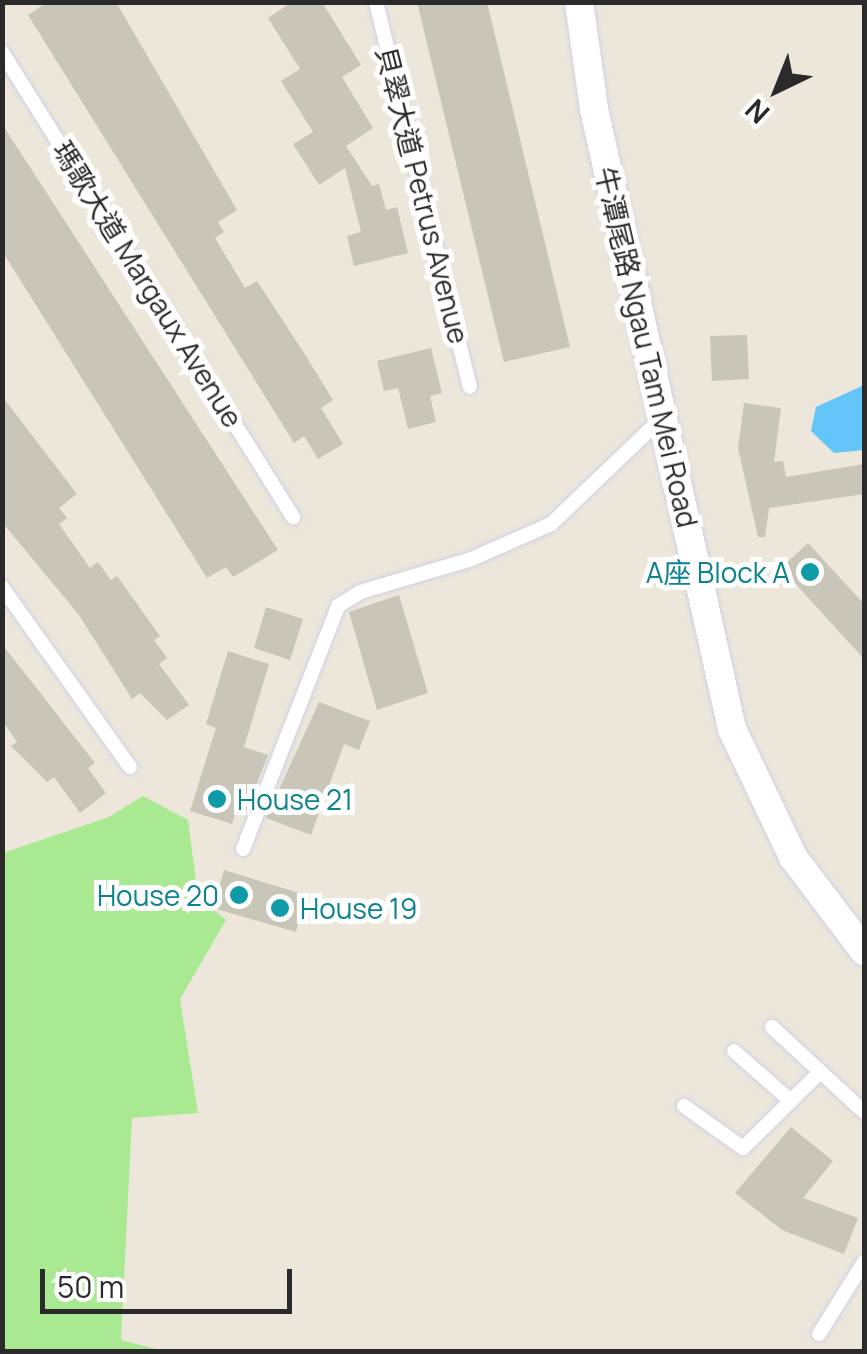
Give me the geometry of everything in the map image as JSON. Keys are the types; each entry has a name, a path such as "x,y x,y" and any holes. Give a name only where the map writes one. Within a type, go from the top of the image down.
{"street":[{"name":"牛潭尾路 Ngau Tam Mei Road","path":"579,2 594,110 732,729 792,857 864,951"}],"lane":[{"name":"貝翠大道 Petrus Avenue","path":"376,2 470,387"},
{"name":"瑪歌大道 Margaux Avenue","path":"2,52 293,517"},
{"path":"243,849 338,606 360,592 469,560 551,524 662,417"},
{"path":"2,587 130,768"},
{"path":"772,1027 864,1112"},
{"path":"734,1051 792,1101"},
{"path":"684,1106 736,1149 820,1072"},
{"path":"819,1334 864,1262"}],"green space":[{"path":"143,796 188,820 196,881 209,906 226,920 180,999 198,1113 132,1118 121,1340 164,1351 3,1351 3,853 109,817"}],"water":[{"path":"864,385 864,450 834,453 811,431 816,407"}],"building":[{"path":"48,2 116,2 237,210 218,222 224,232 215,238 245,288 257,281 304,353 333,400 321,408 343,444 318,459 304,436 294,443 28,15"},
{"path":"292,2 322,2 361,65 342,77 373,128 346,146 372,186 379,184 386,210 397,207 408,253 354,266 347,236 361,232 345,168 319,185 293,144 313,132 281,81 300,69 268,18"},
{"path":"417,2 487,2 570,347 504,362"},
{"path":"2,124 278,550 233,577 226,567 207,578 2,251"},
{"path":"747,335 749,379 712,381 710,336"},
{"path":"431,348 442,393 430,396 436,422 408,429 398,388 384,391 377,361"},
{"path":"2,396 77,494 59,508 67,518 59,524 90,568 98,562 111,580 117,576 160,636 154,640 167,658 159,664 189,705 167,720 140,693 132,699 79,615 2,522"},
{"path":"744,403 781,408 774,462 783,461 786,477 864,464 864,494 769,508 765,537 758,537 738,448"},
{"path":"808,543 864,604 864,659 781,568"},
{"path":"399,595 428,693 377,710 349,612"},
{"path":"266,607 303,619 290,660 254,648"},
{"path":"2,644 95,763 88,768 106,793 80,813 54,777 47,782 11,746 17,742 2,720"},
{"path":"228,651 269,664 244,747 268,755 246,811 237,808 232,824 190,811 216,728 206,724"},
{"path":"319,702 370,721 359,750 344,744 311,835 266,818"},
{"path":"224,870 306,895 296,932 213,908"},
{"path":"791,1127 833,1161 803,1198 858,1218 844,1254 782,1230 735,1193"}],"place":[{"name":"A座 Block A","path":"810,572"},
{"name":"House 21","path":"217,799"},
{"name":"House 20","path":"239,895"},
{"name":"House 19","path":"280,908"}]}
